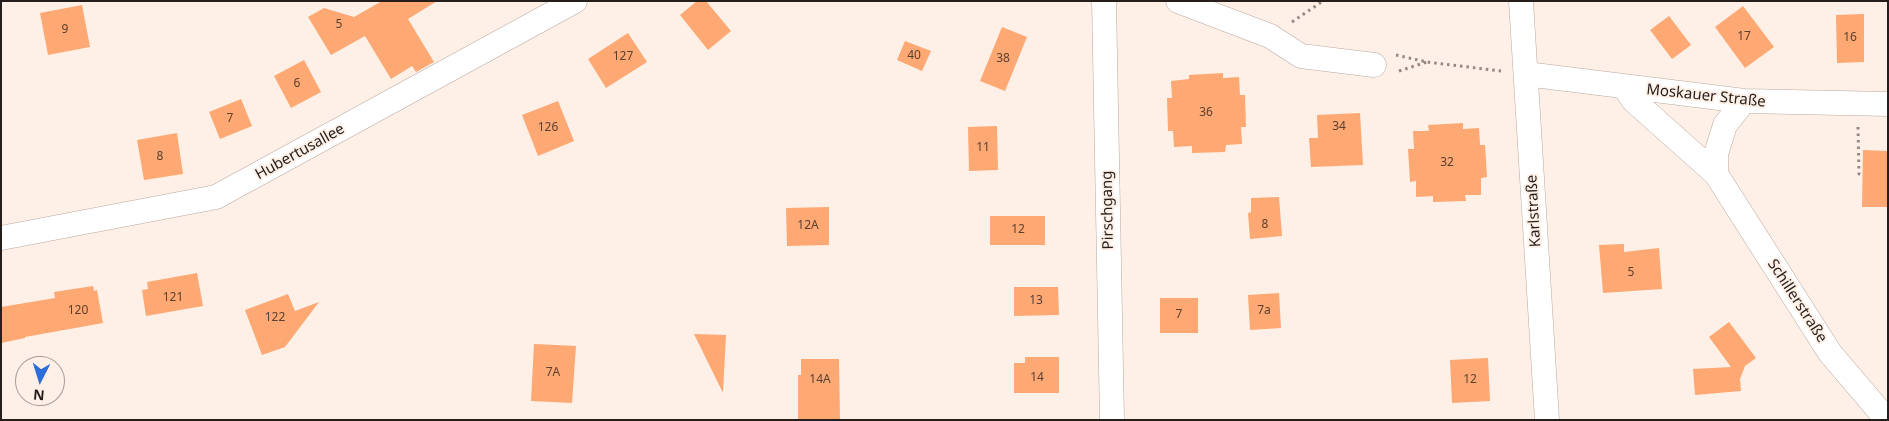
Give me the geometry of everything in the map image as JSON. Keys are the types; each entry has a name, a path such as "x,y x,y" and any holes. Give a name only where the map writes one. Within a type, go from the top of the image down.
{"street":[{"name":"Hubertusallee","path":"1,238 216,197 575,1"},
{"name":"Pirschgang","path":"1104,1 1112,420"},
{"path":"1178,1 1270,36 1301,56 1374,65"},
{"name":"Karlstraße","path":"1521,1 1547,420"},
{"name":"Moskauer Straße","path":"1526,74 1744,102 1888,104"},
{"name":"Schillerstraße","path":"1624,87 1633,100 1716,174 1830,353 1887,420"},
{"path":"1716,174 1716,154 1725,125 1744,102"}],"path":[{"path":"1270,36 1323,1"},
{"path":"1427,62 1526,74"},
{"path":"1858,104 1859,174 1862,174"}],"building":[{"path":"382,1 437,1 408,19 434,62 416,72 412,66 391,79 365,36 331,55 308,17 324,8 354,17"},
{"path":"697,1 706,1 731,31 708,50 680,15"},
{"path":"82,5 90,47 48,55 40,13"},
{"path":"1743,6 1774,47 1745,68 1715,27"},
{"path":"1864,14 1864,62 1837,63 1836,15"},
{"path":"1669,16 1691,45 1672,59 1650,30"},
{"path":"1002,27 1027,37 1005,91 980,81"},
{"path":"628,33 647,62 606,88 588,59"},
{"path":"905,41 931,51 922,71 897,60"},
{"path":"304,60 321,92 291,108 274,76"},
{"path":"1223,73 1223,78 1239,77 1240,95 1245,95 1246,127 1241,127 1242,144 1226,145 1225,152 1192,153 1192,146 1174,147 1173,131 1168,131 1167,98 1172,98 1171,81 1189,79 1189,75"},
{"path":"241,99 252,126 220,139 209,112"},
{"path":"558,101 574,141 538,156 522,115"},
{"path":"1360,113 1363,165 1311,167 1309,138 1318,138 1317,115"},
{"path":"1463,123 1463,129 1479,128 1480,145 1485,145 1487,177 1481,178 1481,195 1465,195 1466,201 1433,202 1433,196 1416,197 1416,181 1410,182 1408,149 1414,149 1413,131 1429,131 1428,125"},
{"path":"997,126 998,170 969,171 968,127"},
{"path":"177,133 183,174 144,180 137,140"},
{"path":"1863,150 1888,151 1888,207 1862,207"},
{"path":"1279,197 1282,236 1250,239 1248,213 1251,212 1251,198"},
{"path":"829,207 829,245 787,246 786,208"},
{"path":"990,216 1045,216 1045,245 990,245"},
{"path":"1624,244 1624,252 1659,248 1662,289 1603,293 1599,245"},
{"path":"197,273 203,306 146,316 142,290 148,289 147,282"},
{"path":"93,286 94,291 97,290 103,323 1,343 1,307 55,298 54,292"},
{"path":"1014,287 1058,287 1059,315 1014,316"},
{"path":"1279,293 1281,328 1250,330 1248,295"},
{"path":"288,294 295,311 319,302 285,347 262,355 245,310"},
{"path":"1160,298 1198,298 1198,333 1160,333"},
{"path":"1729,322 1756,358 1745,366 1740,379 1741,391 1695,395 1693,369 1731,367 1709,337"},
{"path":"694,334 726,335 723,393"},
{"path":"534,344 576,346 572,403 531,401"},
{"path":"1025,357 1059,357 1059,393 1014,393 1014,363 1025,363"},
{"path":"1488,358 1490,401 1452,403 1450,360"},
{"path":"801,359 839,359 840,420 798,420 798,375 801,375"}]}
